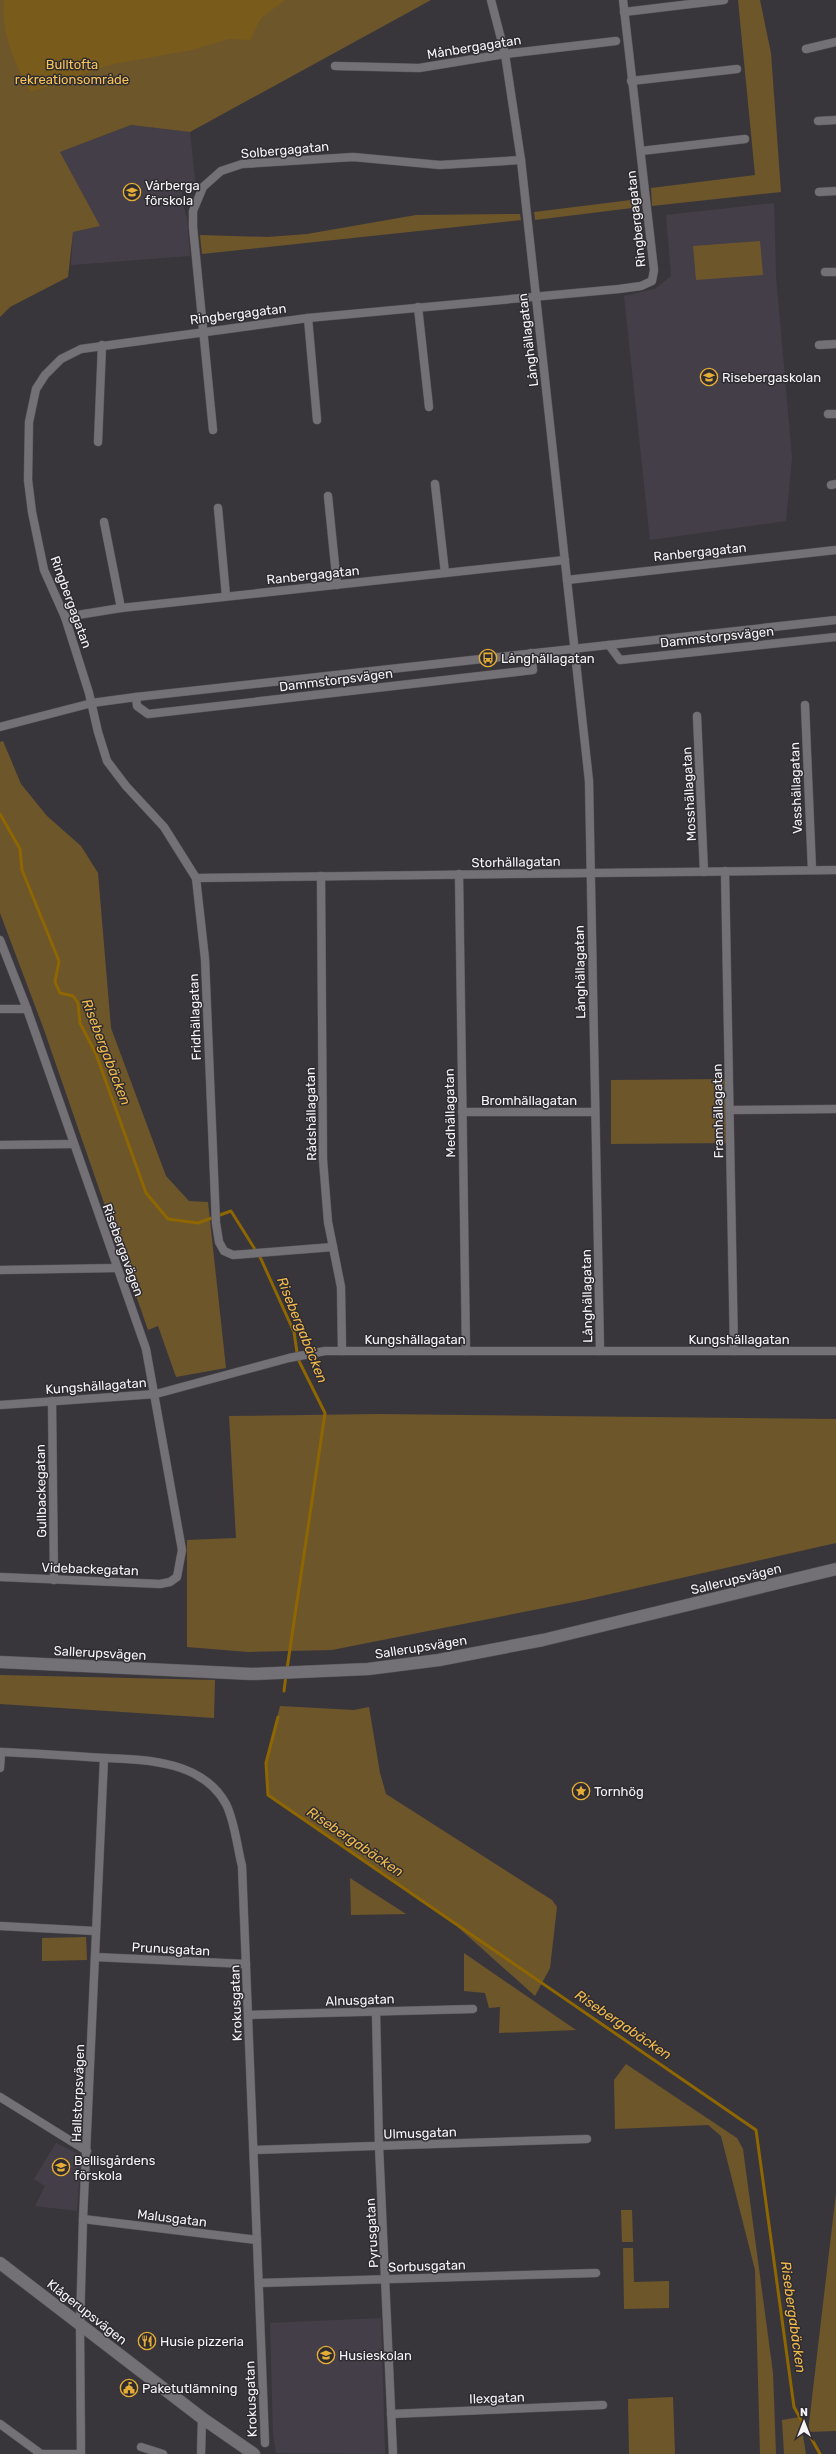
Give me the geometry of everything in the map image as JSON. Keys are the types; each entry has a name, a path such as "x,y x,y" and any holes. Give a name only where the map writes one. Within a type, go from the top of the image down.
{"main road":[{"name":"Sallerupsvägen","path":"0,1662 252,1674 368,1669 439,1660 613,1624 836,1568"},
{"name":"Klågerupsvägen","path":"0,2263 202,2418 254,2454"}],"street":[{"name":"Långhällagatan","path":"491,0 504,54 521,160 589,781 600,1351"},
{"name":"Ringbergagatan","path":"92,703 65,617 44,570 32,512 28,480 30,416 36,389 45,375 61,359 81,349 102,345 308,318 418,307 536,298 641,286 652,281 654,270 641,151 631,81 623,0"},
{"path":"624,12 724,0"},
{"name":"Månbergagatan","path":"335,66 419,68 504,54 616,41"},
{"path":"806,49 836,42"},
{"path":"631,81 737,69"},
{"path":"818,121 836,120"},
{"name":"Ringbergagatan","path":"641,151 746,139"},
{"name":"Solbergagatan","path":"213,430 193,211 204,187 221,171 242,164 353,157 440,165 521,160"},
{"path":"819,192 836,191"},
{"path":"824,272 836,272"},
{"path":"418,307 428,407"},
{"path":"308,318 317,420"},
{"path":"819,345 836,344"},
{"path":"98,442 102,345"},
{"path":"435,484 445,573"},
{"path":"328,496 337,585"},
{"path":"218,508 226,596"},
{"path":"104,522 121,608"},
{"name":"Ranbergagatan","path":"567,580 836,550"},
{"name":"Ranbergagatan","path":"65,617 121,608 226,596 565,560"},
{"name":"Dammstorpsvägen","path":"0,727 92,703 136,697 836,620"},
{"name":"Dammstorpsvägen","path":"608,645 620,660 836,637"},
{"name":"Dammstorpsvägen","path":"136,697 137,706 148,714 533,670 532,653"},
{"name":"Fridhällagatan","path":"92,703 107,761 126,786 164,827 196,878 205,959 215,1205 219,1242 224,1251 233,1255 333,1247"},
{"name":"Vasshällagatan","path":"805,705 812,870"},
{"name":"Mosshällagatan","path":"698,716 704,872"},
{"name":"Storhällagatan","path":"196,878 836,870"},
{"name":"Framhällagatan","path":"725,871 734,1351"},
{"name":"Medhällagatan","path":"459,874 466,1351"},
{"name":"Rådshällagatan","path":"321,876 323,1160 328,1222 341,1287 342,1351"},
{"name":"Risebergavägen","path":"0,940 27,1009 73,1144 146,1348 156,1394 182,1550 177,1577"},
{"path":"0,1009 27,1009"},
{"path":"730,1110 836,1109"},
{"name":"Bromhällagatan","path":"462,1112 595,1112"},
{"path":"0,1145 73,1144"},
{"path":"0,1270 117,1268"},
{"name":"Kungshällagatan","path":"0,1405 156,1394 289,1358 312,1353 342,1351 836,1351"},
{"name":"Gullbackegatan","path":"52,1401 54,1580"},
{"name":"Videbackegatan","path":"0,1577 160,1584 170,1582 177,1577"},
{"path":"0,1768 1,1752"},
{"name":"Krokusgatan","path":"1,1752 144,1759 177,1768 203,1780 218,1794 226,1805 242,1866 265,2443"},
{"name":"Hallstorpsvägen","path":"81,2454 80,2325 83,2219 104,1758"},
{"path":"0,1926 95,1931"},
{"name":"Prunusgatan","path":"95,1957 246,1964"},
{"name":"Alnusgatan","path":"248,2016 473,2008"},
{"name":"Pyrusgatan","path":"376,2012 379,2146 393,2454"},
{"path":"0,2097 87,2151"},
{"name":"Ulmusgatan","path":"254,2150 587,2139"},
{"name":"Malusgatan","path":"83,2219 257,2240"},
{"name":"Sorbusgatan","path":"259,2283 596,2273"},
{"name":"Ilexgatan","path":"391,2414 603,2405"},
{"path":"200,2454 202,2418"},
{"path":"0,2424 40,2454 81,2454"},
{"path":"28,2444 28,2454"},
{"path":"141,2447 163,2454"}],"shaded area":[{"name":"Vårberga förskola","path":"131,125 190,132 196,187 185,188 180,196 187,218 190,256 71,265 73,232 99,226 60,152"},
{"name":"Risebergaskolan","path":"774,203 776,276 792,458 786,521 650,540 624,296 655,289 671,276 666,215"},
{"name":"Bellisgårdens förskola","path":"56,2143 81,2155 77,2211 35,2206 45,2186 34,2179"},
{"name":"Husieskolan","path":"381,2318 385,2454 276,2453 273,2432 270,2323"}],"green space":[{"name":"Bulltofta rekreationsområde","path":"0,0 431,0 190,132 131,125 60,152 100,226 73,232 68,277 10,307 0,317"},
{"path":"4,0 285,0 261,18 250,40 229,39 192,50 113,64 31,92 25,83 10,48 4,23"},
{"path":"738,0 760,0 771,53 781,192 652,206 651,188 755,175"},
{"path":"639,199 640,207 535,220 534,212"},
{"path":"520,214 521,220 202,254 200,235 267,237 307,234 416,215"},
{"path":"760,241 763,275 696,280 693,246"},
{"path":"3,741 21,784 47,816 81,846 98,873 111,1028 166,1176 189,1201 208,1202 226,1368 176,1377 158,1326 148,1330 43,1027 0,913 0,742"},
{"path":"729,1079 730,1143 611,1144 611,1080"},
{"path":"377,1414 836,1419 836,1543 584,1600 332,1650 248,1652 187,1647 187,1540 236,1538 229,1416"},
{"path":"0,1675 215,1680 214,1718 0,1704"},
{"path":"280,1706 354,1710 369,1707 380,1773 386,1794 552,1900 557,1907 550,1968 535,1996 450,1920 268,1795 266,1763"},
{"path":"350,1878 406,1914 351,1915"},
{"path":"86,1937 87,1960 42,1961 42,1938"},
{"path":"464,1953 576,2030 499,2033 500,2007 489,2008 485,1993 464,1991"},
{"path":"626,2064 737,2138 743,2149 773,2373 776,2454 760,2454 755,2270 721,2136 708,2125 615,2129 614,2080"},
{"path":"836,2193 836,2431 808,2432"},
{"path":"621,2210 632,2210 633,2242 622,2242"},
{"path":"623,2248 633,2248 634,2282 669,2281 669,2308 624,2309"},
{"path":"673,2397 675,2454 629,2454 628,2399"},
{"path":"800,2417 806,2454 784,2454 782,2420"}],"waterway":[{"name":"Risebergabäcken","path":"0,814 20,849 22,870 59,961 55,982 60,993 73,996 78,1003 80,1023 96,1054 146,1193 168,1219 198,1223 231,1211 261,1259 294,1332 298,1359 325,1413 287,1669"},
{"name":"Risebergabäcken","path":"284,1691 286,1675"},
{"name":"Risebergabäcken","path":"278,1717 266,1763 268,1795 756,2130 794,2407 820,2454"}],"place":[{"name":"Vårberga förskola","path":"132,192"},
{"name":"Risebergaskolan","path":"709,377"},
{"name":"Långhällagatan","path":"488,658"},
{"name":"Tornhög","path":"581,1791"},
{"name":"Bellisgårdens förskola","path":"61,2167"},
{"name":"Husie pizzeria","path":"147,2341"},
{"name":"Husieskolan","path":"326,2355"},
{"name":"Paketutlämning","path":"129,2388"}]}
